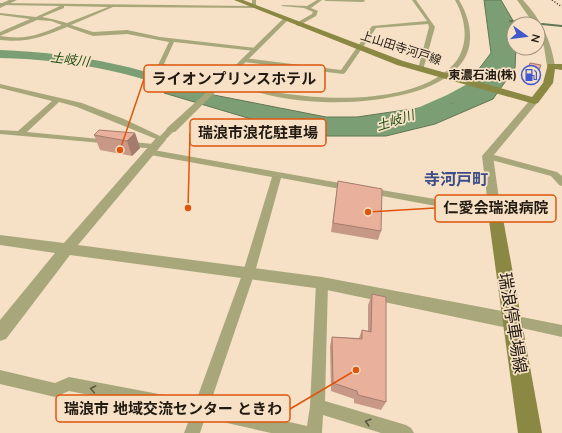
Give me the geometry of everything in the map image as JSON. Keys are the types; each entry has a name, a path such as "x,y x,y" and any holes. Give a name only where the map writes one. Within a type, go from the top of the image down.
{"main road":[{"name":"上山田寺河戸線","path":"237,0 254,3 270,13 359,48 421,69 534,101"},
{"path":"534,101 548,83 551,66 562,67"},
{"name":"瑞浪停車場線","path":"495,213 530,433"}],"street":[{"path":"2,5 14,0"},
{"path":"40,5 50,0"},
{"path":"0,38 16,40 35,38 126,0"},
{"path":"196,6 200,0"},
{"path":"270,13 283,6 287,0"},
{"path":"307,8 320,0"},
{"path":"326,0 363,1"},
{"path":"414,0 430,22 430,33 421,69"},
{"path":"172,41 161,66 222,82 297,97 317,99 371,99 400,94 428,84 446,76 458,64 467,48 465,18 457,0"},
{"path":"520,0 532,16"},
{"path":"2,5 196,6 254,3"},
{"path":"0,34 65,5"},
{"path":"69,11 83,5"},
{"path":"283,6 307,8 316,11 314,15 298,24"},
{"path":"0,14 49,20 93,34 127,32 172,41 255,49"},
{"path":"49,20 56,17"},
{"path":"0,333 66,250 154,146 286,19"},
{"path":"244,60 343,72 374,27 430,22"},
{"path":"546,43 551,66"},
{"path":"0,86 58,99 114,118 154,146"},
{"path":"21,133 58,99"},
{"path":"0,132 154,146 276,175 495,213 487,156 534,101"},
{"path":"487,156 554,174 562,183"},
{"path":"192,433 249,272 276,175"},
{"path":"0,240 66,250 249,272 322,283 562,331"},
{"path":"314,433 317,406 322,283"},
{"path":"0,377 55,390 69,384 305,433"},
{"path":"317,406 406,433"}],"water":[{"path":"484,0 501,0 510,16 506,16 506,56 516,56 515,68 493,99 435,124 386,136 285,136 278,127 164,93 173,87 326,117 357,117 453,103 491,53"}],"building":[{"path":"530,63 541,65 537,76 526,74"},
{"path":"99,130 135,133 127,141 94,135"},
{"path":"338,181 382,189 381,231 333,223"},
{"path":"372,294 386,297 386,402 358,395 357,391 333,383 332,337 362,339 362,330 371,332"}],"waterway":[{"path":"546,24 562,26"},
{"name":"土岐川","path":"0,54 57,57 113,66 167,81 221,103"},
{"name":"土岐川","path":"411,116 452,98 486,78"}],"railway":[{"path":"552,0 562,7"}],"place":[{"name":"東濃石油(株)","path":"531,75"},
{"name":"ライオンプリンスホテル","path":"120,150"},
{"name":"瑞浪市浪花駐車場","path":"188,208"},
{"name":"仁愛会瑞浪病院","path":"368,212"},
{"name":"瑞浪市 地域交流センター ときわ","path":"356,370"}],"district":[{"name":"寺河戸町","path":"456,179"}]}
